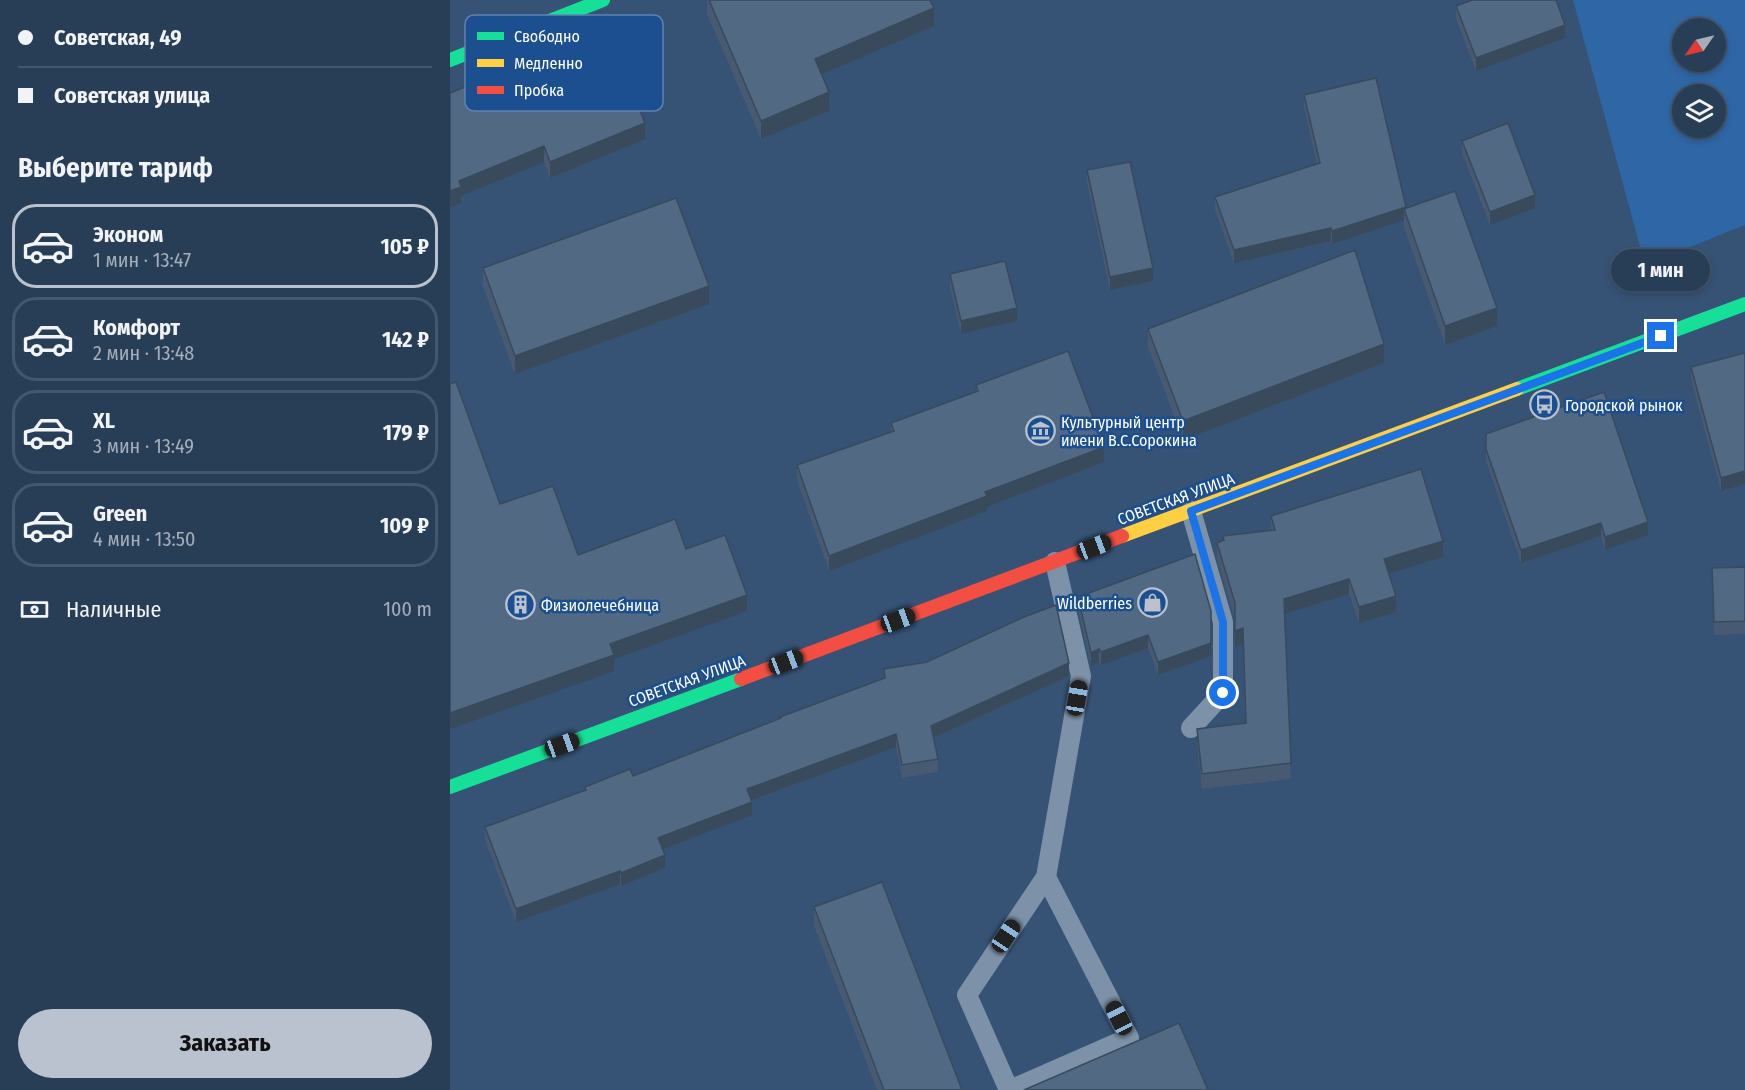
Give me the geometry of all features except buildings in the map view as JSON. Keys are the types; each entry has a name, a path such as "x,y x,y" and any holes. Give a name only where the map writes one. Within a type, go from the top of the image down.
{"main road":[{"path":"565,15 603,0"},
{"path":"450,60 465,54"},
{"name":"СОВЕТСКАЯ УЛИЦА","path":"450,787 1745,304"}],"lane":[{"path":"1191,511 1223,622 1223,693 1191,728"},
{"path":"1046,877 1129,1038 1009,1090 967,995 1046,877 1081,676 1054,562"}],"shaded area":[{"path":"1573,0 1745,0 1745,225 1645,265"}],"traffic: fast":[{"path":"565,15 603,0"},
{"path":"450,60 465,54"},
{"path":"1517,389 1745,304"},
{"path":"450,787 741,679"}],"traffic: slow":[{"path":"1122,536 1517,389"}],"traffic: jam":[{"path":"741,679 1122,536"}],"place":[{"name":"Городской рынок","path":"1544,405"},
{"name":"Культурный центр имени В.С.Сорокина","path":"1040,431"},
{"name":"Wildberries","path":"1153,603"},
{"name":"Физиолечебница","path":"520,605"}],"route":[{"path":"1223,693 1223,622 1191,511 1661,336"}]}
